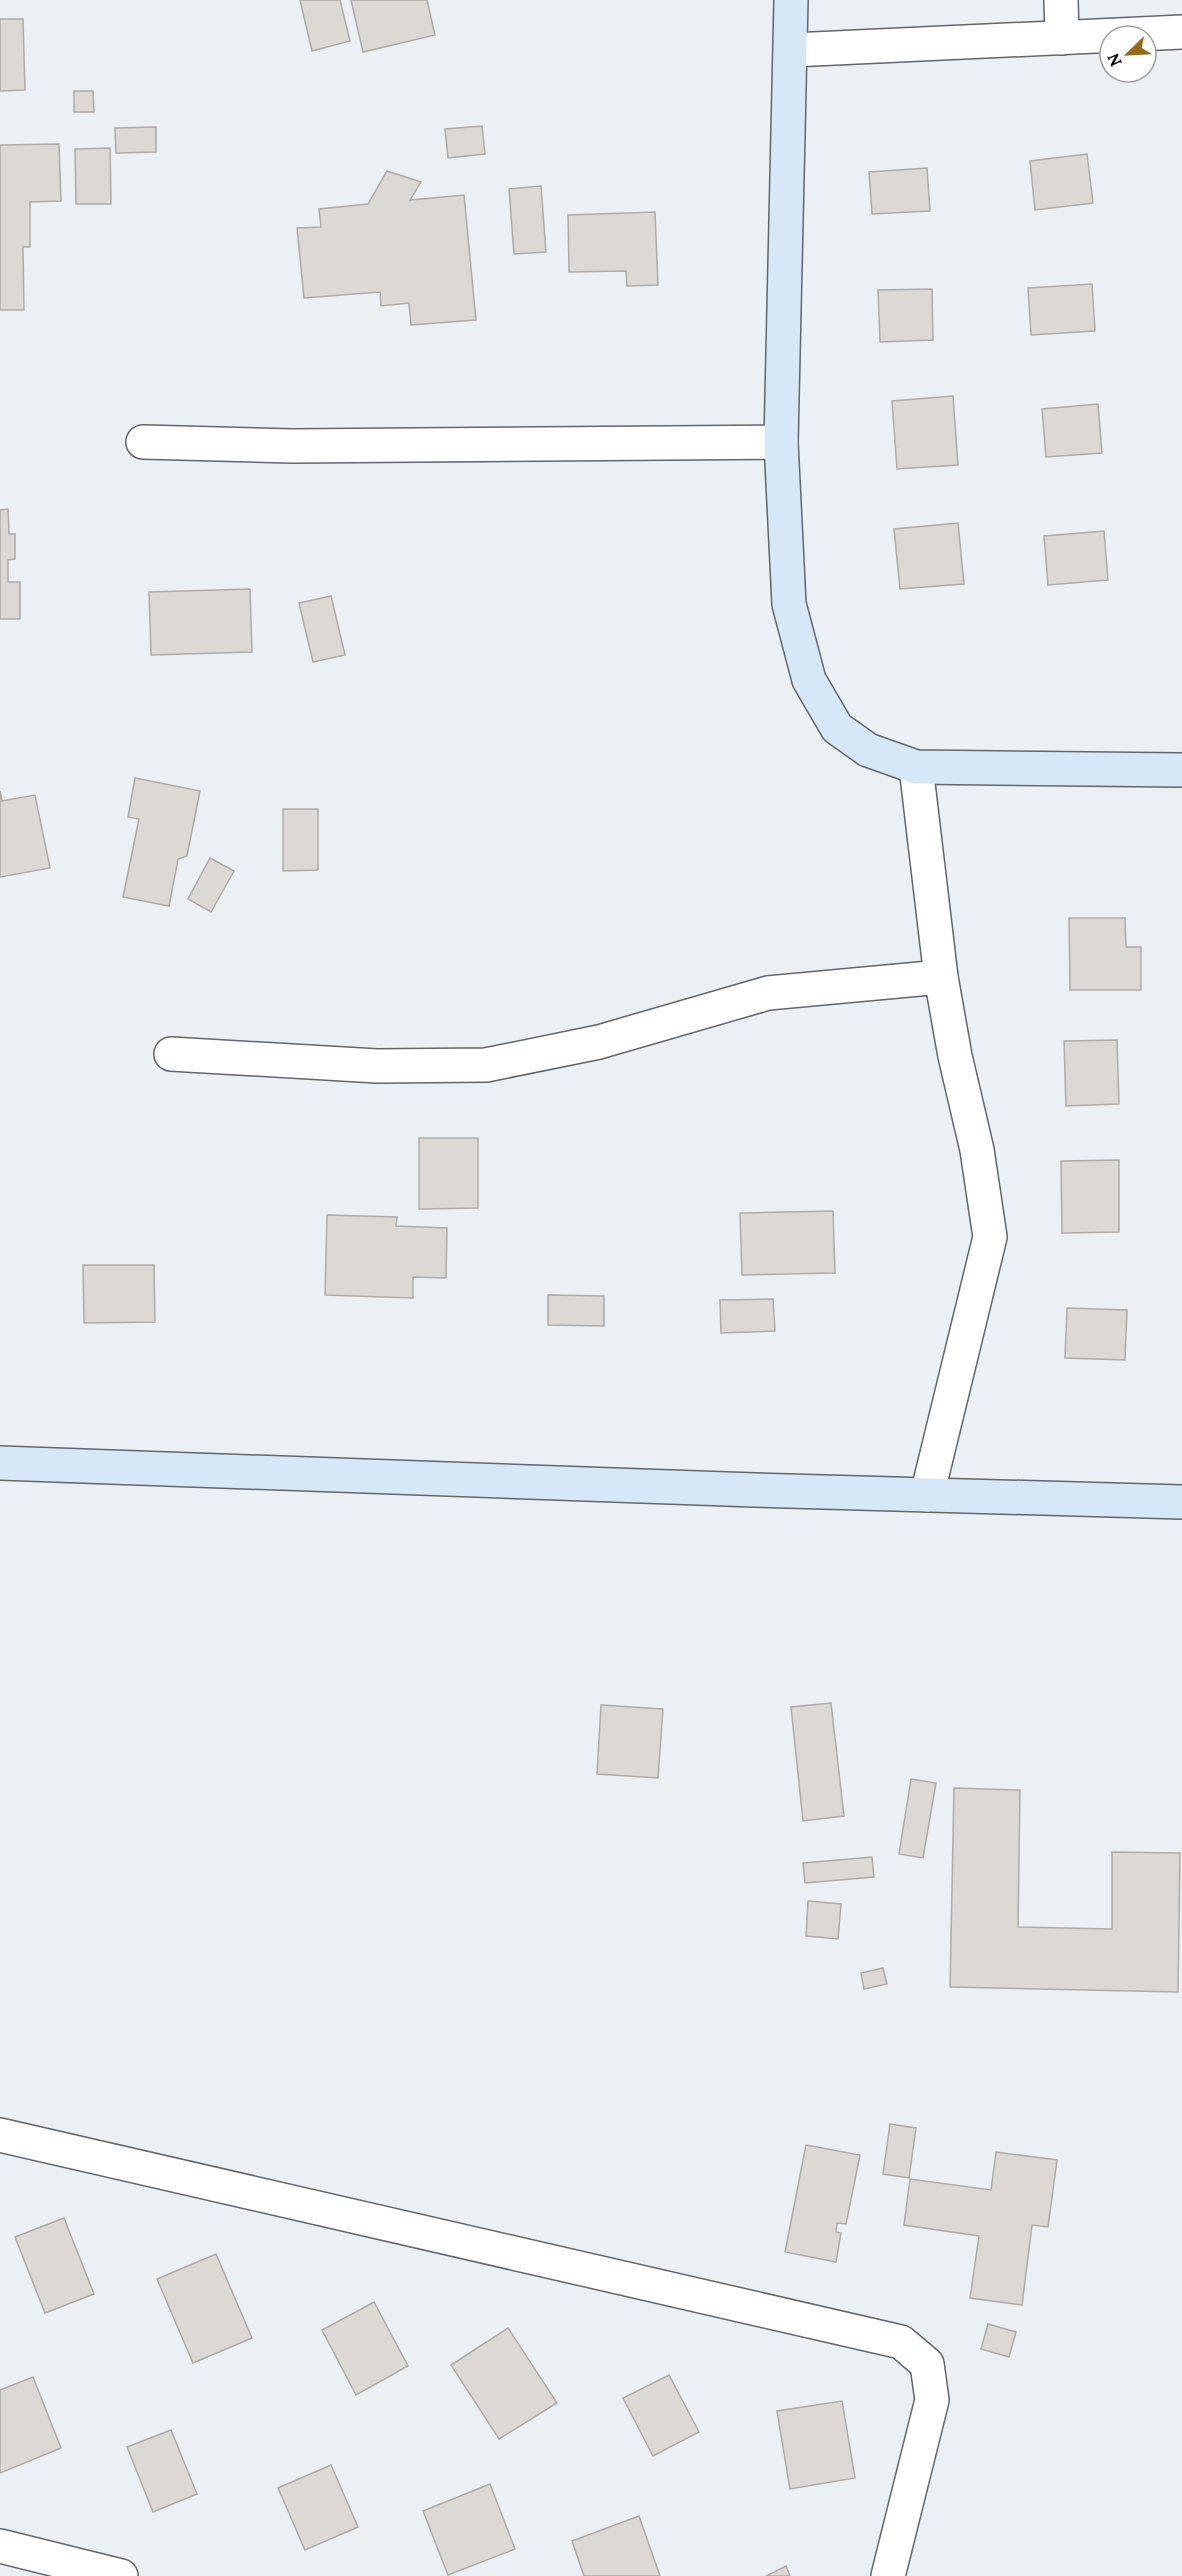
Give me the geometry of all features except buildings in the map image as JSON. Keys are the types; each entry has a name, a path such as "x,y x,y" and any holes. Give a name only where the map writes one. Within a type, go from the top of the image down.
{"street":[{"path":"791,0 792,50 781,442 789,604 809,681 837,728 868,750 916,767 1182,770"},
{"path":"1061,0 1062,38"},
{"path":"792,50 1182,32"},
{"path":"143,442 303,446 781,442"},
{"path":"916,767 941,977 955,1056 977,1150 990,1237 927,1495"},
{"path":"171,1054 377,1066 486,1065 599,1042 768,993 941,977"},
{"path":"0,1464 1182,1502"},
{"path":"0,2135 902,2342 927,2364 932,2400 888,2576"},
{"path":"0,2546 121,2576"}]}
